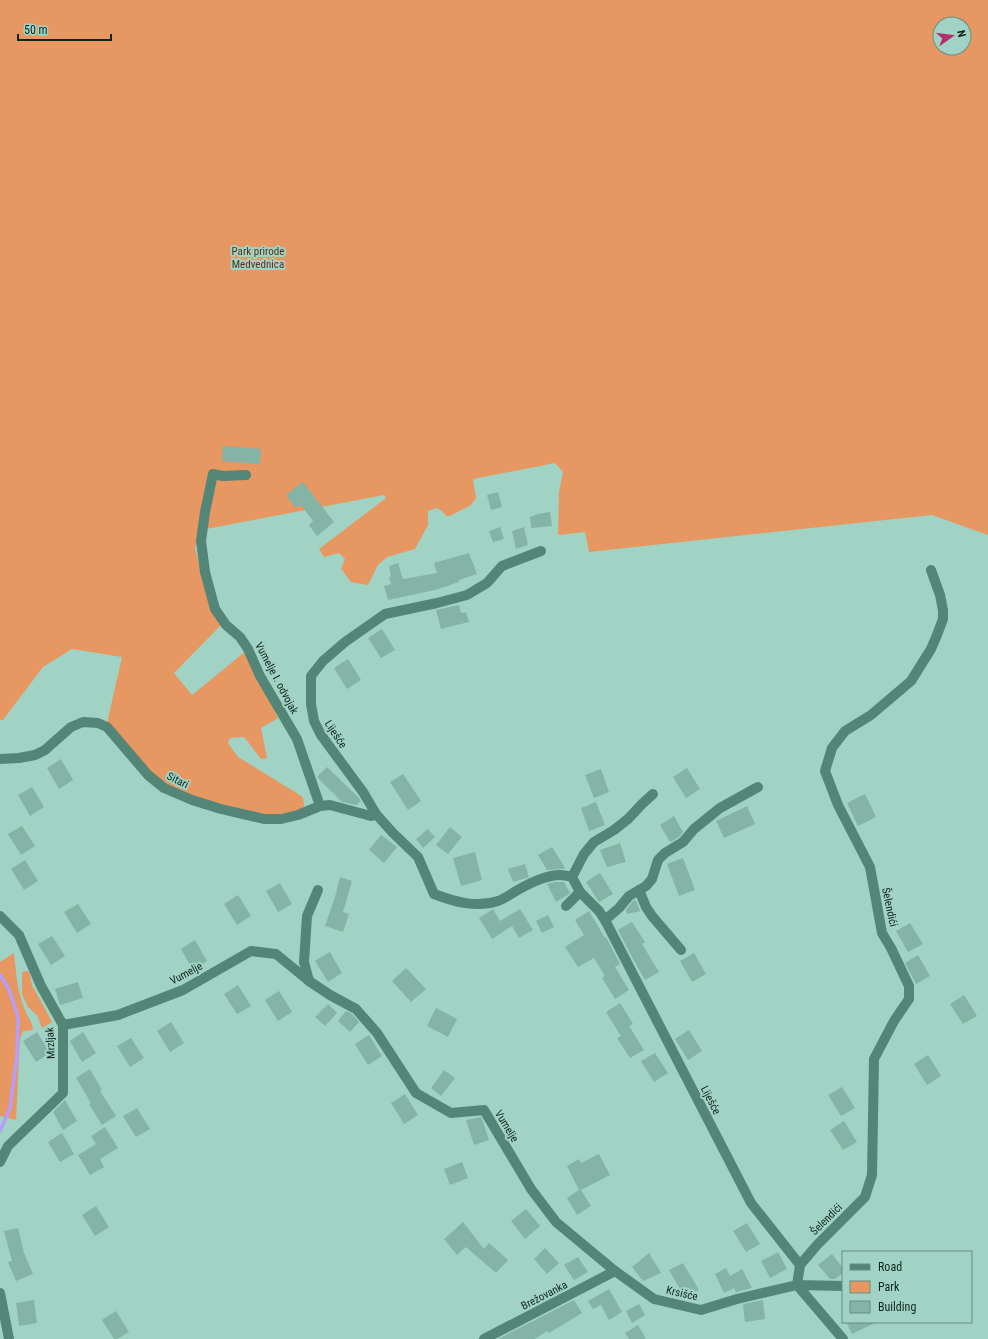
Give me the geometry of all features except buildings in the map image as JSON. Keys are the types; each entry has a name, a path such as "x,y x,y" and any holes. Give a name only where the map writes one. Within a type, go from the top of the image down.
{"street":[{"name":"Vumelje I. odvojak","path":"246,475 223,476 213,474 201,541 206,572 215,609 226,625 240,637 248,649 260,676 298,740 320,806"},
{"name":"Liješće","path":"540,551 502,566 487,583 467,595 385,614 345,642 323,661 311,676 311,704 314,721 321,735 363,792 376,814 418,857 434,894 449,900 469,904 486,904 500,901 524,886 545,878 559,875 572,877 580,892 599,910 605,920 751,1203 800,1265"},
{"name":"Šelendići","path":"800,1265 817,1245 865,1197 872,1175 874,1059 894,1021 909,999 909,986 891,948 882,933 870,867 838,805 824,771 832,748 845,731 871,715 911,681 931,649 938,635 943,619 940,595 931,570"},
{"name":"Sitari","path":"0,759 35,755 45,750 71,727 84,722 98,723 107,727 148,775 164,788 221,810 264,819 281,819 298,815 320,806 330,805 371,816 376,814"},
{"path":"605,920 619,908 629,896 646,886 652,879 658,860 665,853 683,842 694,829 720,808 758,787"},
{"path":"572,877 584,854 594,842 614,830 628,819 653,794"},
{"path":"309,981 304,962 307,916 318,890"},
{"path":"638,890 652,916 681,950"},
{"path":"566,906 580,892"},
{"name":"Mrzljak","path":"0,916 19,935 41,986 63,1025 63,1093 8,1146 0,1162"},
{"name":"Vumelje","path":"63,1025 118,1015 183,990 251,951 276,954 309,981 330,995 356,1009 377,1033 416,1093 451,1113 484,1110 531,1189 556,1222 615,1272"},
{"path":"800,1265 797,1285 843,1339"},
{"name":"Krsišće","path":"615,1272 654,1299 701,1310 737,1299 797,1285 842,1286"},
{"name":"Brežovanka","path":"484,1339 615,1272"},
{"path":"0,1293 9,1339"}],"green space":[{"name":"Park prirode Medvednica","path":"0,0 988,0 988,535 932,515 589,552 585,532 558,535 559,492 563,472 555,463 473,479 476,498 471,505 450,516 446,516 442,511 436,508 428,511 428,525 415,549 387,557 378,565 368,585 351,582 341,569 345,559 339,553 324,557 319,549 386,498 384,495 201,530 195,548 204,583 222,624 174,673 192,695 246,651 278,718 261,728 267,758 261,759 244,737 230,738 228,743 238,757 303,797 304,806 299,812 267,815 216,803 188,794 164,783 138,761 107,723 122,657 72,649 43,667 3,720 0,720"},
{"path":"14,953 20,996 32,1024 33,1030 23,1031 20,1039 16,1120 0,1116 0,962"},
{"path":"29,971 32,985 52,1022 42,1028 37,1015 28,1007 22,994 22,972"}],"waterway":[{"path":"0,975 9,989 18,1017 17,1056 10,1108 0,1131"}]}
